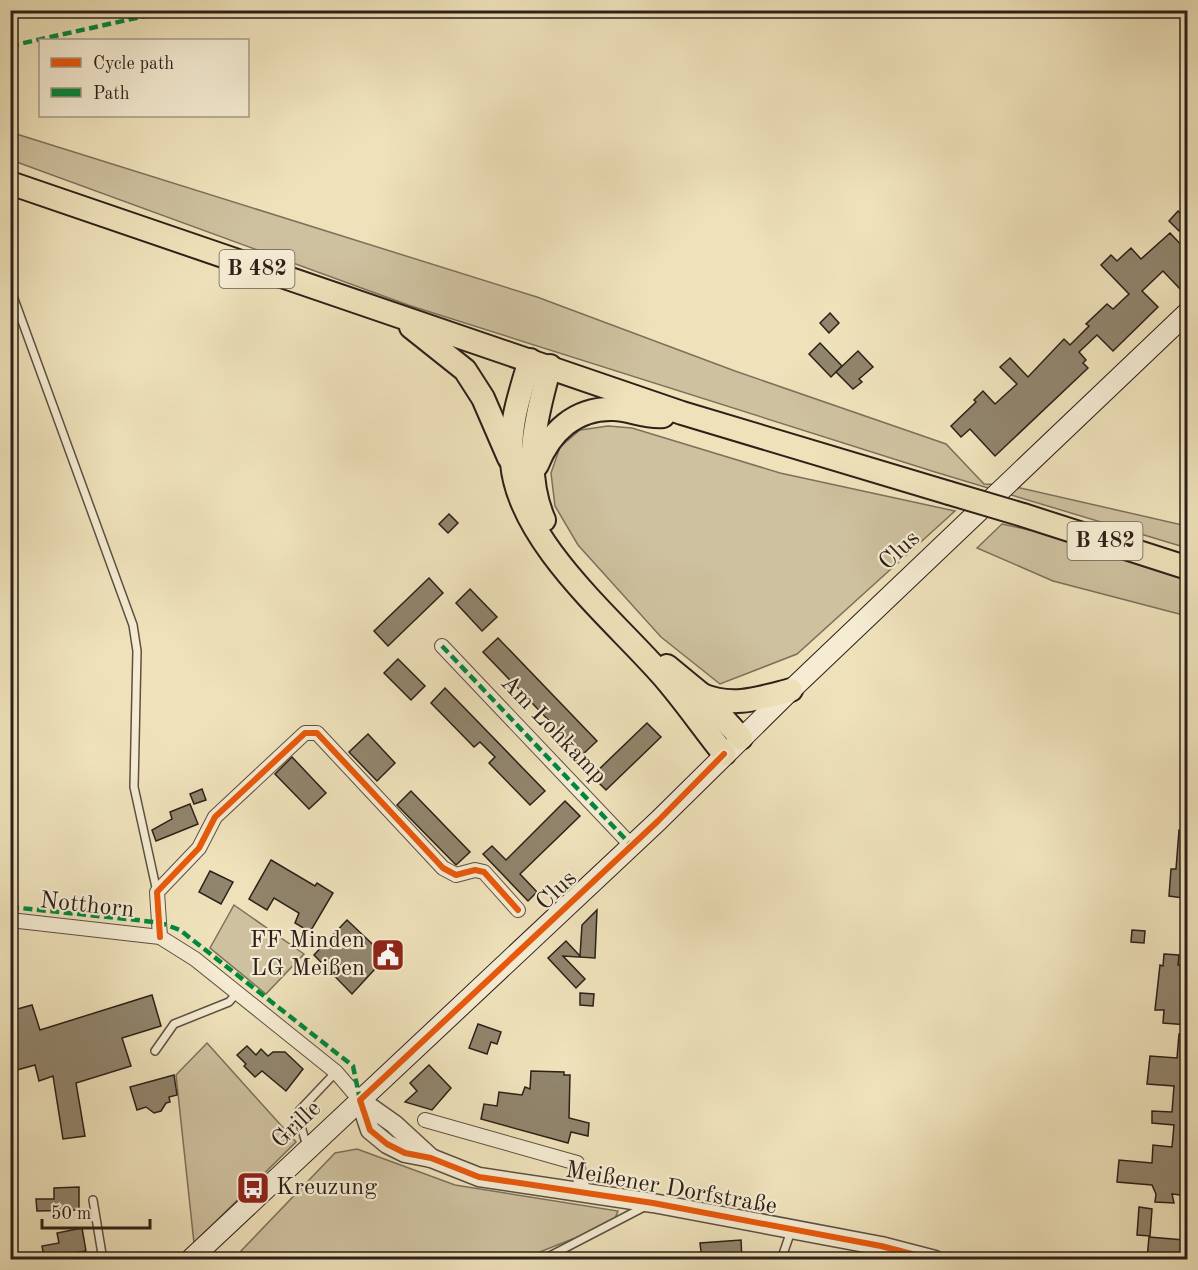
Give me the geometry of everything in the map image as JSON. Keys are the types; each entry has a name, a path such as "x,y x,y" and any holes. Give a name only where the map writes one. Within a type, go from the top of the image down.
{"main road":[{"name":"B 482","path":"10,183 682,413 1023,515 1188,568"},
{"name":"Clus","path":"360,1100 631,845 1188,312"},
{"path":"400,318 465,370 483,398 511,462 518,490 545,545 662,676 724,754"},
{"path":"511,462 517,404 540,363"},
{"path":"540,363 533,474 540,509 551,535 570,561 632,630 668,667 701,694 741,738"},
{"path":"533,474 545,446 558,428 582,413 613,409 657,416 682,413"},
{"path":"701,694 715,700 743,703 791,690"},
{"name":"Grille","path":"190,1260 360,1100"}],"street":[{"name":"Am Lohkamp","path":"442,646 631,845"},
{"name":"Clus","path":"157,892 198,848 215,817 305,734 317,733 442,868 456,875 475,870 484,872 518,910"},
{"name":"Notthorn","path":"157,892 160,937"},
{"name":"Notthorn","path":"10,921 160,937 195,959 336,1072 360,1100"},
{"name":"Meißener Dorfstraße","path":"360,1100 394,1124 431,1158 479,1177 653,1203 881,1246 935,1260"},
{"name":"Meißener Dorfstraße","path":"425,1120 577,1162 582,1191"}],"lane":[{"path":"10,288 133,625 137,651 134,787 157,892"},
{"path":"155,1051 174,1024 229,1002 237,993"},
{"path":"308,1150 299,1120 300,1111 336,1072"},
{"path":"93,1200 103,1260"},
{"path":"542,1260 653,1203"},
{"path":"781,1260 792,1229"}],"shaded area":[{"path":"10,132 537,297 735,371 946,444 984,484 1007,485 1187,526 1187,548 935,472 408,305 11,160"},
{"path":"608,426 632,428 780,473 955,511 797,654 720,684 661,637 578,545 555,506 551,473 560,447 580,430"},
{"path":"1002,524 1034,531 1187,580 1187,616 1053,581 977,548"},
{"path":"234,905 304,954 266,994 210,948"},
{"path":"207,1043 296,1142 194,1243 176,1075"},
{"path":"357,1149 455,1185 618,1211 613,1223 522,1259 249,1260 241,1251 335,1153"}],"building":[{"path":"1178,211 1188,221 1179,231 1169,221"},
{"path":"1170,233 1188,252 1188,281 1180,289 1163,271 1142,291 1158,307 1113,351 1097,335 1079,352 1086,360 1083,363 1088,368 995,456 970,429 961,437 951,426 976,402 974,400 983,391 995,404 1017,384 1000,367 1010,358 1028,377 1064,339 1070,345 1089,326 1086,324 1107,304 1113,309 1129,294 1101,265 1111,255 1117,261 1131,248 1141,259"},
{"path":"830,313 839,323 829,333 820,323"},
{"path":"820,343 842,366 831,377 809,354"},
{"path":"858,351 873,367 859,379 862,382 853,389 836,372"},
{"path":"449,514 458,523 448,533 439,524"},
{"path":"429,578 443,593 388,646 374,631"},
{"path":"470,589 497,617 482,631 456,603"},
{"path":"498,638 597,741 582,755 483,652"},
{"path":"398,659 425,686 411,700 384,673"},
{"path":"445,688 545,791 530,805 489,763 495,757 480,742 474,747 431,703"},
{"path":"647,723 661,737 606,790 592,776"},
{"path":"368,734 395,763 377,781 349,752"},
{"path":"292,757 326,793 309,809 275,774"},
{"path":"202,789 206,800 194,804 190,794"},
{"path":"411,791 470,852 456,865 397,805"},
{"path":"565,801 580,816 520,874 537,892 528,901 483,854 492,846 506,860"},
{"path":"190,804 198,824 156,841 152,830 172,819 170,812"},
{"path":"1179,830 1188,831 1188,884 1185,884 1183,898 1169,896 1171,869 1176,869"},
{"path":"271,860 315,886 317,883 333,893 310,932 295,923 299,913 274,898 267,910 249,899"},
{"path":"210,871 233,882 221,904 199,892"},
{"path":"597,910 595,958 563,956 585,979 576,988 548,958 566,941 580,956 582,925"},
{"path":"347,920 386,957 352,994 314,955"},
{"path":"1132,930 1145,931 1144,943 1131,942"},
{"path":"1164,954 1179,955 1178,965 1188,966 1188,1025 1163,1023 1164,1010 1155,1010 1160,965 1163,966"},
{"path":"580,993 594,994 593,1006 580,1005"},
{"path":"152,995 161,1026 122,1038 131,1066 76,1083 85,1136 63,1139 53,1076 39,1081 35,1065 10,1072 10,1011 32,1005 40,1030"},
{"path":"478,1024 501,1032 497,1044 491,1042 487,1054 469,1048"},
{"path":"1179,1034 1188,1035 1188,1196 1172,1194 1174,1203 1155,1202 1156,1194 1152,1185 1117,1182 1119,1160 1152,1163 1153,1145 1172,1147 1174,1125 1152,1123 1152,1111 1172,1112 1174,1086 1147,1084 1150,1056 1177,1058"},
{"path":"247,1046 256,1055 261,1049 268,1056 273,1052 285,1052 303,1069 286,1091 262,1071 255,1077 244,1066 246,1064 237,1055"},
{"path":"429,1065 451,1088 432,1110 405,1102 417,1091 410,1083"},
{"path":"531,1071 564,1072 564,1075 570,1075 569,1118 589,1123 588,1136 571,1132 568,1143 481,1119 484,1104 497,1106 499,1092 522,1095 525,1087 530,1089"},
{"path":"174,1075 177,1095 169,1097 170,1102 166,1103 161,1111 154,1113 146,1107 137,1110 130,1087"},
{"path":"79,1187 79,1210 37,1211 36,1199 54,1199 54,1188"},
{"path":"1139,1207 1152,1209 1150,1236 1137,1235"},
{"path":"82,1228 86,1251 44,1257 42,1246 59,1243 57,1233"},
{"path":"1149,1237 1184,1240 1182,1260 1147,1259"},
{"path":"741,1240 742,1260 702,1260 700,1243"}],"marked path":[{"path":"42,39 172,10"},
{"path":"10,46 39,40"},
{"path":"442,646 631,845"},
{"path":"10,907 161,923 180,930 353,1066 360,1100"}],"cycle path":[{"path":"160,937 157,892 199,848 215,817 305,733 317,733 443,868 456,875 475,870 484,872 518,910"},
{"path":"724,754 658,821 360,1100 370,1130 387,1144 405,1153 431,1158 479,1177 653,1203 881,1246 935,1260"}],"place":[{"name":"FF Minden LG Meißen","path":"388,955"},
{"name":"Kreuzung","path":"253,1188"}]}
